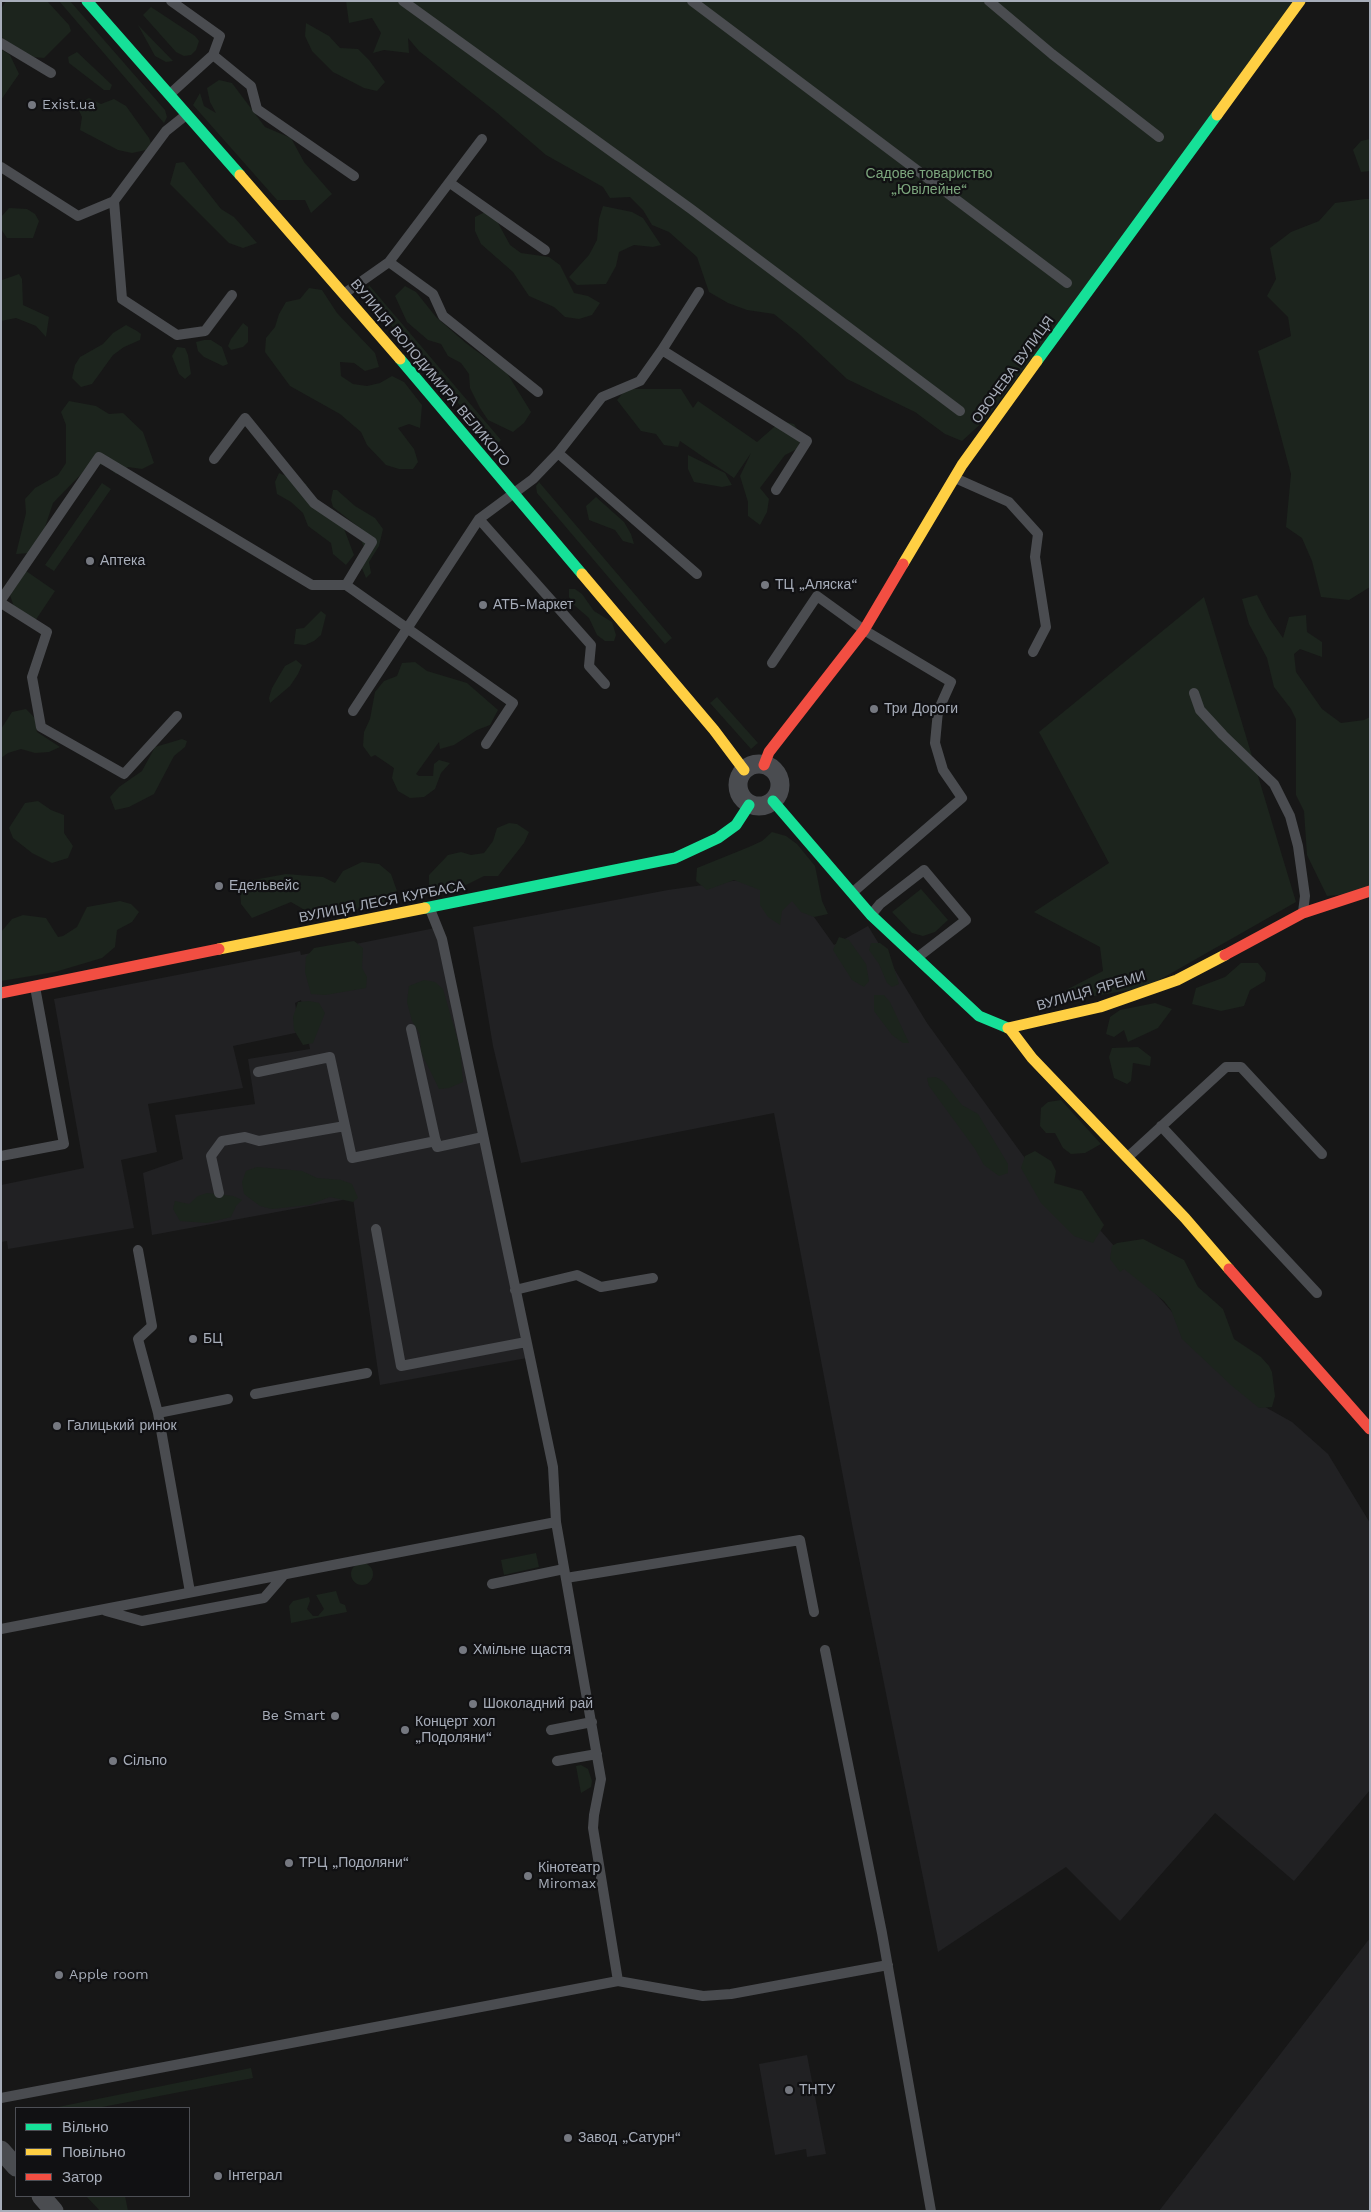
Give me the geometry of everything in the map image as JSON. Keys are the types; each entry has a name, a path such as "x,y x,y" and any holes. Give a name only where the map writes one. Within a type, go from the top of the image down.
{"street":[{"name":"ВУЛИЦЯ ВОЛОДИМИРА ВЕЛИКОГО","path":"87,1 345,294 714,730 744,770"},
{"name":"ОВОЧЕВА ВУЛИЦЯ","path":"764,765 769,752 864,630 954,478 1300,1"},
{"path":"751,765 764,765 774,771 779,778 778,794 766,806 749,804 739,792 737,784 744,770 751,765"},
{"path":"773,801 871,915 979,1016 1010,1029 1032,1058 1186,1218 1370,1429"},
{"name":"ВУЛИЦЯ ЛЕСЯ КУРБАСА","path":"1,993 675,858 718,838 736,825 749,804"},
{"name":"ВУЛИЦЯ ЯРЕМИ","path":"1010,1029 1100,1007 1177,980 1303,913 1370,891"},
{"path":"42,2197 54,2211"}],"lane":[{"path":"169,94 213,55 220,36 171,1"},
{"path":"404,1 691,209 960,411"},
{"path":"692,1 1067,283"},
{"path":"989,1 1052,54 1159,137"},
{"path":"1,43 51,73"},
{"path":"213,55 251,86 257,110 354,176"},
{"path":"1,167 78,216 114,201 166,131 186,115"},
{"path":"345,294 389,262 482,139"},
{"path":"450,183 545,250"},
{"path":"114,201 122,299 177,336 205,331 232,295"},
{"path":"389,262 433,294 443,316 538,392"},
{"path":"353,711 479,519 533,479 558,453 602,397 640,381 699,292"},
{"path":"662,350 807,441 776,490"},
{"path":"214,459 245,418 314,503 372,542 346,585"},
{"path":"558,453 697,574"},
{"path":"178,716 124,774 41,727 32,677 47,632 1,601 99,458 312,585 346,585 514,703 486,744"},
{"path":"954,478 1008,502 1038,534 1035,557 1046,626 1033,652"},
{"path":"479,519 591,645 588,666 605,684"},
{"path":"772,663 817,596 864,630 951,682 938,711 935,743 943,770 962,798 851,894"},
{"path":"1194,693 1200,710 1274,784 1290,816 1298,846 1305,896 1303,913"},
{"path":"871,915 880,904 924,870 966,920 918,957"},
{"path":"430,908 442,939 553,1467 556,1522 601,1779 593,1828 618,1981"},
{"path":"1,1156 64,1144 35,986"},
{"path":"411,1029 437,1147 483,1137"},
{"path":"258,1072 330,1057 352,1158 436,1140"},
{"path":"1127,1158 1226,1067 1241,1067 1322,1154"},
{"path":"219,1193 211,1156 222,1141 245,1137 259,1141 345,1126"},
{"path":"1161,1126 1317,1293"},
{"path":"376,1229 401,1366 526,1342"},
{"path":"138,1250 152,1326 138,1339 158,1413 190,1592"},
{"path":"515,1290 577,1275 601,1287 653,1278"},
{"path":"255,1394 367,1373"},
{"path":"158,1413 228,1399"},
{"path":"1,1629 556,1522"},
{"path":"492,1584 800,1540 814,1612"},
{"path":"103,1610 142,1621 255,1600 264,1598 284,1575"},
{"path":"825,1650 888,1965 931,2211"},
{"path":"551,1730 592,1722"},
{"path":"557,1761 597,1754"},
{"path":"1,2098 618,1981 703,1996 731,1994 888,1965"}],"shaded area":[{"path":"746,879 794,889 834,945 868,926 927,1023 1048,1190 1071,1197 1223,1370 1258,1403 1292,1422 1328,1454 1370,1523 1370,1790 1294,1881 1215,1813 1120,1921 1066,1867 938,1952 853,1529 774,1113 521,1163 493,1046 473,927 668,890"},
{"path":"440,927 527,1358 380,1385 353,1198 152,1235 143,1173 183,1159 175,1115 255,1104 248,1059 310,1049 301,1000 295,1003 300,1032 233,1046 243,1088 148,1104 157,1152 121,1160 134,1228 8,1249 7,1241 1,1242 1,1185 84,1168 54,999 300,951 301,955"},
{"path":"1370,1938 1370,2211 1159,2211"},
{"name":"ТНТУ","path":"807,2055 826,2154 807,2157 806,2149 775,2155 759,2064"}],"green space":[{"path":"6,1 47,1 69,25 71,31 44,58 32,57 1,37 1,9"},
{"path":"59,1 70,1 165,110 167,117 164,123"},
{"name":"Садове товариство „Ювілейне“","path":"346,1 1302,1 986,419 962,441 945,434 915,412 847,379 799,334 774,314 747,310 728,303 709,292 697,257 669,232 652,225 643,210 630,197 610,198 603,187 546,155 496,112 419,51 408,38 409,53 384,50 373,53 381,33 372,18 349,23"},
{"path":"151,7 195,36 199,41 196,50 191,55 184,56 176,52 143,15"},
{"path":"306,23 329,36 340,48 358,49 369,60 385,82 377,91 364,88 333,72 312,51 305,36"},
{"path":"138,25 173,61 166,62 155,56"},
{"path":"1,49 10,55 19,74 1,100"},
{"path":"77,52 112,85 110,90 104,90 69,63 68,57"},
{"path":"219,80 232,83 265,127 291,138 304,162 332,194 311,213 305,200 277,200 193,105 200,93 204,106 216,113 210,102 207,88"},
{"path":"89,98 101,104 114,99 126,106 149,138 151,143 146,150 132,153 118,150 80,130 82,117 76,104"},
{"path":"1370,139 1370,171 1361,172 1353,150 1361,141"},
{"path":"184,162 221,209 234,217 257,243 243,248 229,243 170,184 176,163"},
{"path":"1370,199 1370,587 1349,600 1321,597 1312,561 1302,538 1286,527 1291,474 1258,351 1291,336 1288,317 1267,296 1276,279 1270,248 1291,232 1319,221 1335,203"},
{"path":"603,206 632,212 643,218 661,245 653,247 634,245 619,252 616,266 606,284 577,285 569,277 589,255 597,240 599,219"},
{"path":"9,208 27,209 35,214 39,221 33,238 7,238 1,229 1,217"},
{"path":"487,211 497,221 510,245 521,253 549,257 560,265 574,293 588,296 600,303 592,315 579,319 565,317 554,307 529,296 513,272 481,244 475,231 475,217"},
{"path":"19,274 22,279 23,305 49,317 46,337 36,326 16,318 1,321 2,280"},
{"path":"369,285 501,440 495,446 372,303 367,292"},
{"path":"405,286 416,292 436,317 467,344 489,360 502,365 531,412 524,423 513,432 488,420 470,388 469,374 461,363 448,356 441,344 428,340 407,322 395,296"},
{"path":"309,288 322,290 337,313 375,353 379,367 365,371 354,363 340,362 341,376 353,384 367,386 380,383 392,376 404,382 422,405 420,428 409,424 398,428 414,449 418,462 413,469 399,469 386,465 367,445 361,432 340,414 290,386 265,352 266,338 275,327 279,314 286,302 300,299"},
{"path":"243,323 248,327 248,342 243,347 231,350 228,346 231,339"},
{"path":"126,325 141,334 140,340 124,347 113,355 92,384 81,387 72,378 75,365 80,357 103,344 113,333"},
{"path":"211,340 222,347 228,364 223,366 204,357 198,351 196,342"},
{"path":"177,347 185,348 188,355 191,374 185,379 179,374 172,356"},
{"path":"626,389 681,389 693,408 698,401 757,442 781,421 794,424 802,436 797,449 785,455 760,488 769,499 767,512 760,525 748,516 748,502 740,476 751,453 734,478 680,441 678,447 664,445 656,434 641,431 617,400"},
{"path":"69,401 96,406 109,414 123,413 143,432 154,463 142,469 128,467 116,474 105,465 91,464 53,503 44,530 30,553 16,554 26,513 25,499 35,488 58,475 66,463 66,425 61,412"},
{"path":"688,455 725,473 732,485 722,487 694,482 688,469"},
{"path":"279,473 306,484 311,493 343,526 354,555 346,565 333,554 331,543 308,526 303,513 291,502 277,494 275,482"},
{"path":"539,482 672,638 665,644 537,493 536,486"},
{"path":"102,483 111,489 54,571 45,565"},
{"path":"333,490 337,490 355,506 375,518 383,529 379,546 369,562 371,573 366,578 359,561 364,547 357,526 333,507 331,500"},
{"path":"596,497 624,522 634,544 623,541 615,530 589,520 586,506"},
{"path":"26,571 55,591 35,621 14,607 10,595"},
{"path":"569,589 575,589 582,594 594,611 612,622 616,635 614,641 605,641 597,635 589,618 574,605 569,597"},
{"path":"1257,595 1269,618 1283,638 1289,617 1306,615 1307,632 1322,642 1322,657 1300,649 1294,654 1296,672 1322,709 1341,723 1364,720 1370,717 1370,892 1327,896 1307,855 1304,811 1296,795 1296,719 1291,709 1274,687 1267,658 1249,624 1242,599"},
{"path":"1204,597 1296,902 1147,987 1077,999 1064,991 1103,971 1100,947 1034,912 1109,863 1039,732"},
{"path":"321,611 326,615 321,635 305,645 294,644 296,629 304,628"},
{"path":"296,660 302,665 298,674 290,686 270,703 269,698 272,688 285,666"},
{"path":"415,662 427,671 467,683 498,710 490,725 477,730 454,745 440,749 439,742 416,774 419,776 433,776 434,764 439,760 450,763 441,773 435,789 424,797 410,798 398,791 392,778 394,768 375,755 371,757 363,746 364,732 370,719 375,692 384,681 397,676 402,663"},
{"path":"717,697 758,743 751,749 710,703"},
{"path":"26,709 35,718 37,732 60,747 49,752 35,753 21,749 8,753 1,758 1,729 12,712"},
{"path":"182,739 187,741 185,747 174,756 154,794 129,807 115,810 110,797 119,787 142,771 155,747"},
{"path":"38,801 51,810 64,815 64,833 73,846 68,858 52,863 32,853 13,838 9,828 25,803"},
{"path":"509,823 517,824 529,832 524,843 498,876 484,876 458,889 444,892 429,889 429,875 448,855 461,852 471,855 484,853 493,841 497,828"},
{"path":"772,832 786,836 797,844 815,866 822,901 828,914 814,917 801,912 792,901 782,911 780,925 768,917 760,905 760,890 734,880 707,890 696,881 697,868 762,841"},
{"path":"362,862 379,864 391,874 397,891 387,903 312,919 308,912 291,902 252,918 241,904 240,891 248,881 286,874 323,877 335,883 343,871"},
{"path":"921,889 948,920 935,932 923,936 912,933 892,912"},
{"path":"120,901 131,904 139,912 132,922 117,930 115,947 102,958 55,972 1,981 1,932 12,919 23,915 46,918 58,937 77,927 87,907"},
{"path":"839,937 849,940 866,964 869,981 864,987 852,980 833,950"},
{"path":"354,941 363,948 362,968 367,977 366,988 325,995 311,994 305,972 306,957 314,948"},
{"path":"871,943 880,943 888,949 899,984 892,987 887,983 879,964 869,950"},
{"path":"1241,963 1258,963 1266,973 1265,981 1250,990 1244,1006 1221,1011 1192,1004 1196,988 1225,977"},
{"path":"424,980 435,982 443,989 460,1048 463,1082 449,1088 439,1089 421,1052 420,1034 412,1021 407,1002 409,986"},
{"path":"874,995 884,995 890,1002 909,1043 903,1043 892,1035 874,1011"},
{"path":"309,1001 319,1003 325,1013 313,1043 303,1045 294,1030 293,1017 298,1002"},
{"path":"1155,1003 1172,1009 1158,1028 1128,1042 1124,1030 1114,1037 1106,1034 1110,1017 1120,1010"},
{"path":"1138,1047 1151,1057 1150,1066 1133,1063 1131,1081 1127,1084 1114,1078 1109,1057 1112,1048"},
{"path":"936,1077 944,1082 962,1105 978,1114 1008,1164 1008,1173 999,1176 984,1165 975,1149 929,1086 927,1078"},
{"path":"1061,1100 1101,1144 1085,1153 1071,1154 1063,1148 1055,1133 1046,1133 1040,1126 1041,1108 1048,1102"},
{"path":"1035,1151 1051,1161 1056,1171 1054,1183 1082,1191 1104,1225 1093,1243 1074,1236 1041,1203 1021,1168 1025,1156"},
{"path":"257,1167 302,1171 317,1178 341,1180 352,1184 358,1198 353,1202 330,1197 309,1205 272,1209 260,1206 244,1194 242,1182 246,1171"},
{"path":"207,1193 233,1196 242,1200 236,1206 231,1217 207,1223 180,1221 173,1209 175,1201 189,1204 198,1196"},
{"path":"1143,1239 1184,1260 1198,1287 1223,1309 1234,1339 1261,1357 1269,1366 1272,1372 1275,1396 1272,1407 1259,1408 1232,1386 1182,1339 1171,1310 1164,1301 1124,1269 1120,1272 1110,1259 1112,1246 1117,1243"},
{"path":"536,1553 539,1567 504,1575 501,1560"},
{"path":"362,1563 370,1566 373,1574 370,1582 362,1585 354,1582 351,1574 354,1566"},
{"path":"336,1591 340,1603 345,1605 347,1612 291,1623 289,1606 293,1601 309,1597 310,1601 307,1609 313,1616 318,1616 324,1609 316,1595"},
{"path":"581,1765 588,1769 592,1781 591,1787 581,1793 576,1766"},
{"path":"251,2068 253,2078 102,2107 58,2107"},
{"path":"87,2197 125,2197 128,2211 100,2211"}],"traffic: fast":[{"path":"87,1 240,175"},
{"path":"1037,361 1217,115"},
{"path":"400,359 582,574"},
{"path":"773,801 871,915 979,1016 1008,1028"},
{"path":"425,908 675,858 718,838 736,825 749,805"}],"traffic: slow":[{"path":"1217,115 1300,1"},
{"path":"240,175 400,359"},
{"path":"903,564 962,465 1037,361"},
{"path":"582,574 714,730 744,770"},
{"path":"219,949 425,908"},
{"path":"1008,1028 1100,1007 1177,980 1225,955"},
{"path":"1010,1029 1032,1058 1185,1218 1229,1269"}],"traffic: jam":[{"path":"764,765 769,752 864,630 903,564"},
{"path":"1225,955 1303,913 1370,891"},
{"path":"1,993 219,949"},
{"path":"1229,1269 1370,1429"}],"place":[{"name":"Exist.ua","path":"32,105"},
{"name":"Аптека","path":"90,561"},
{"name":"ТЦ „Аляска“","path":"765,585"},
{"name":"АТБ-Маркет","path":"483,605"},
{"name":"Три Дороги","path":"874,709"},
{"name":"Едельвейс","path":"219,886"},
{"name":"БЦ","path":"193,1339"},
{"name":"Галицький ринок","path":"57,1426"},
{"name":"Хмільне щастя","path":"463,1650"},
{"name":"Шоколадний рай","path":"473,1704"},
{"name":"Be Smart","path":"335,1716"},
{"name":"Концерт хол „Подоляни“","path":"405,1730"},
{"name":"Сільпо","path":"113,1761"},
{"name":"ТРЦ „Подоляни“","path":"289,1863"},
{"name":"Кінотеатр Miromax","path":"528,1876"},
{"name":"Apple room","path":"59,1975"},
{"name":"ТНТУ","path":"789,2090"},
{"name":"Завод „Сатурн“","path":"568,2138"},
{"name":"Інтеграл","path":"218,2176"}]}
